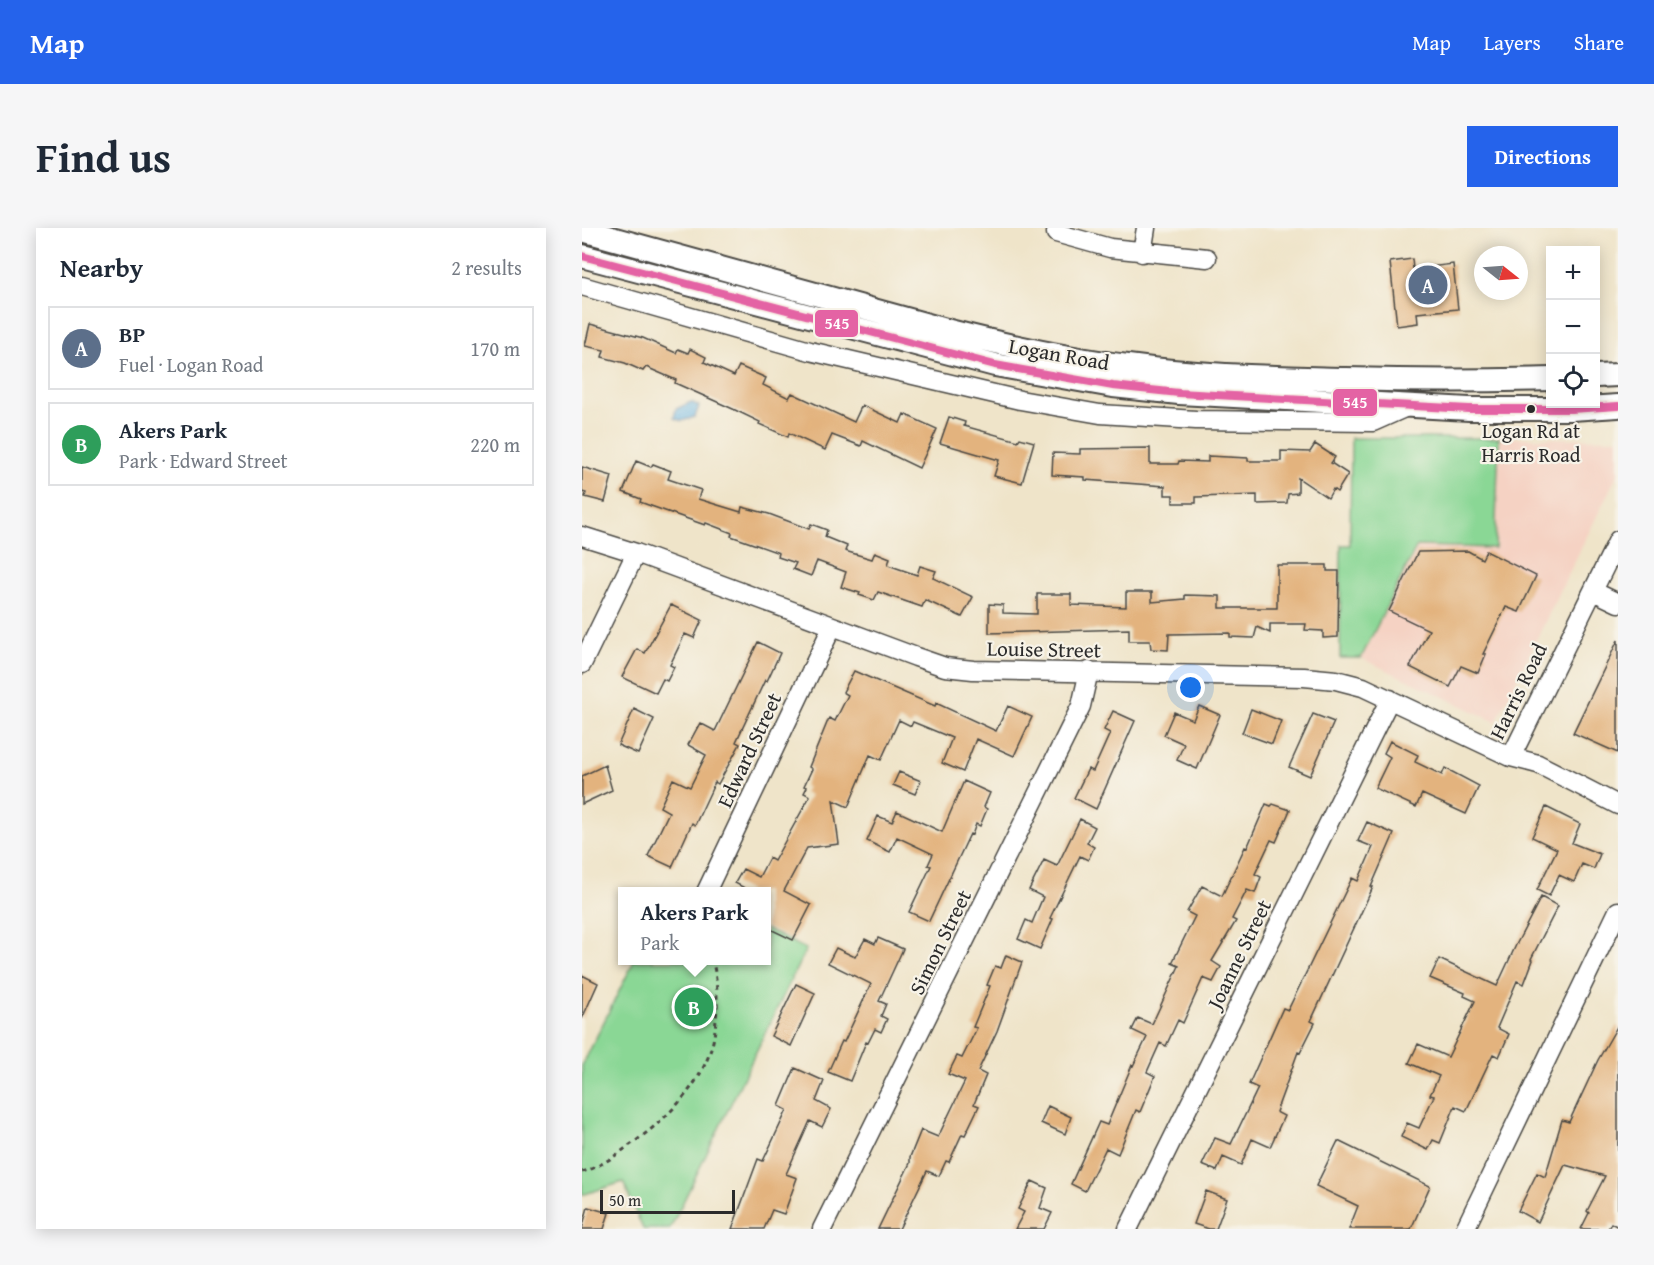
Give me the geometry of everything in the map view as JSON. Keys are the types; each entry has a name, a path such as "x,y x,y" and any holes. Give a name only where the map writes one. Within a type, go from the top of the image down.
{"main road":[{"name":"Logan Road","path":"582,230 960,334 999,344 1085,360 1184,372 1286,377 1433,380 1546,379"},
{"name":"Logan Road","path":"582,256 900,341 1031,373 1113,386 1157,391 1409,406 1533,410 1618,406"},
{"path":"1600,376 1618,375"}],"street":[{"path":"1142,253 1146,228"},
{"path":"1056,233 1110,248 1207,258"},
{"path":"582,286 810,351 1020,400 1100,414 1196,420 1373,422 1409,406"},
{"name":"Louise Street","path":"582,536 636,553 945,667 973,670 1089,671 1336,680 1363,687 1511,757"},
{"name":"Harris Road","path":"1618,540 1511,757 1538,764 1618,805"},
{"path":"582,664 636,553"},
{"path":"1593,591 1618,603"},
{"name":"Edward Street","path":"708,887 832,627"},
{"name":"Simon Street","path":"822,1229 1081,706 1089,671"},
{"name":"Joanne Street","path":"1128,1229 1390,699"},
{"path":"1465,1229 1618,911"}],"path":[{"path":"582,1172 612,1158 660,1122 678,1103 704,1067 711,1050 716,1020 717,994 713,965"}],"shaded area":[{"path":"1499,438 1618,439 1618,473 1496,722 1361,658 1417,546 1495,548"}],"green space":[{"path":"1351,438 1499,438 1495,548 1417,546 1361,658 1340,658 1341,545 1350,545"},
{"path":"771,932 806,949 670,1229 643,1229 623,1182 582,1195 582,1066 632,965 771,965"}],"water":[{"path":"691,402 699,406 695,417 682,421 674,418 676,409"}],"building":[{"path":"1412,259 1413,269 1453,264 1458,309 1417,313 1418,323 1397,326 1390,262"},
{"path":"590,324 643,338 676,353 678,349 688,353 690,349 706,357 704,362 734,376 739,366 766,378 763,385 789,398 792,393 854,422 862,405 900,423 904,414 937,429 919,468 863,441 861,446 832,435 825,450 789,433 788,437 759,424 760,422 675,383 676,380 646,367 643,371 602,357 604,350 585,346"},
{"path":"949,417 965,422 964,426 1018,441 1020,438 1034,442 1022,483 994,476 999,460 940,443"},
{"path":"1315,444 1335,457 1331,463 1348,474 1337,492 1333,489 1328,498 1298,478 1298,493 1288,494 1287,503 1257,504 1257,495 1196,497 1196,503 1173,503 1173,495 1165,495 1165,486 1052,475 1053,453 1080,454 1080,449 1150,448 1150,464 1178,464 1179,461 1208,462 1208,456 1248,458 1248,461 1281,461 1281,451 1310,452"},
{"path":"636,461 671,471 668,479 701,490 698,499 741,512 742,507 769,514 809,529 811,524 827,530 825,537 847,546 845,551 872,559 875,552 890,558 888,565 917,575 920,566 936,571 933,578 973,597 962,617 925,600 922,607 878,592 874,600 859,595 860,593 841,587 846,572 817,561 811,576 793,569 796,563 778,557 779,553 731,536 732,533 706,523 705,525 640,502 641,499 623,492"},
{"path":"582,467 612,476 605,502 585,497 586,493 582,492"},
{"path":"1468,551 1482,559 1486,551 1536,576 1519,612 1506,607 1483,654 1486,654 1478,673 1461,666 1450,687 1410,667 1429,630 1389,611 1418,552"},
{"path":"1277,565 1327,565 1327,571 1339,571 1338,637 1323,638 1323,631 1305,630 1306,624 1270,624 1270,633 1257,627 1254,638 1230,637 1230,633 1169,634 1168,650 1151,649 1150,641 1129,641 1129,629 989,633 989,604 1003,605 1003,613 1037,614 1037,594 1071,594 1071,605 1126,607 1126,592 1152,592 1152,602 1185,599 1185,595 1220,596 1220,608 1277,608"},
{"path":"671,605 702,620 694,638 685,634 670,665 674,667 667,681 663,679 656,693 622,677 637,649 645,653"},
{"path":"1618,640 1618,753 1573,733"},
{"path":"758,642 780,653 736,742 740,744 718,784 715,782 695,825 692,823 672,867 648,856 669,812 660,807 673,779 690,787 706,755 688,745 700,723 715,731"},
{"path":"854,671 935,706 936,703 996,731 1008,706 1032,717 1014,756 976,739 963,772 942,763 952,738 913,722 911,726 899,720 881,760 870,755 848,807 833,800 839,844 807,848 784,891 811,905 793,940 771,929 771,887 742,887 735,883 743,869 759,877 769,858 774,861 810,796 804,793 807,787 804,786 812,769 809,767 829,718 835,721 848,695 843,692"},
{"path":"1199,706 1220,715 1197,769 1177,760 1184,744 1164,735 1174,712 1193,720"},
{"path":"634,709 654,719 638,754 618,745"},
{"path":"1251,709 1281,721 1272,744 1242,733"},
{"path":"1113,711 1135,721 1096,809 1074,798 1088,769 1093,771 1110,733 1104,730"},
{"path":"1313,714 1334,722 1310,776 1289,767"},
{"path":"1390,741 1418,755 1415,762 1442,775 1445,768 1479,786 1466,814 1422,794 1416,807 1375,788 1390,757 1384,753"},
{"path":"605,765 612,790 582,804 582,776"},
{"path":"899,772 921,781 915,794 893,785"},
{"path":"964,781 990,793 984,807 987,809 980,826 976,824 972,835 970,834 929,921 909,912 931,866 928,865 933,854 897,837 890,852 867,841 878,816 892,822 897,811 942,832"},
{"path":"1266,804 1290,810 1276,842 1271,840 1255,874 1261,877 1255,893 1247,890 1232,919 1236,921 1212,961 1221,967 1213,982 1203,978 1183,1023 1178,1020 1166,1046 1160,1043 1147,1072 1155,1076 1140,1112 1136,1110 1118,1154 1106,1148 1085,1191 1071,1184 1099,1122 1107,1125 1132,1065 1147,1037 1132,1030 1138,1018 1152,1024 1179,966 1172,963 1195,916 1187,912 1202,886 1222,896 1245,847 1247,848"},
{"path":"1546,807 1580,824 1572,843 1600,854 1594,869 1582,864 1574,882 1559,875 1549,896 1537,890 1557,849 1532,837"},
{"path":"1080,819 1095,827 1087,843 1094,847 1088,860 1080,856 1050,918 1053,919 1040,949 1018,939 1026,920 1032,923 1043,897 1029,890 1044,860 1057,866"},
{"path":"1367,822 1394,834 1371,887 1373,887 1311,1021 1315,1023 1300,1053 1298,1052 1276,1112 1284,1116 1270,1147 1252,1139 1241,1165 1223,1157 1217,1171 1202,1165 1215,1138 1231,1144 1258,1088 1249,1084 1283,1008 1288,1010 1352,878 1358,881 1373,847 1358,841"},
{"path":"1541,897 1558,906 1531,959 1533,960 1524,984 1517,981 1497,1028 1509,1034 1499,1057 1493,1054 1466,1111 1455,1106 1440,1143 1433,1140 1428,1150 1401,1137 1407,1123 1419,1128 1434,1096 1430,1095 1439,1076 1409,1063 1418,1044 1448,1057 1475,1001 1464,996 1465,993 1430,978 1439,959 1497,986"},
{"path":"878,938 903,949 879,1001 886,1004 881,1016 887,1019 881,1032 875,1029 868,1043 866,1042 850,1081 828,1072 871,984 828,963 836,948 855,957 865,939 875,944"},
{"path":"1006,955 1022,962 997,1031 978,1071 986,1075 974,1104 979,1106 965,1135 962,1134 949,1162 946,1161 939,1176 927,1171 899,1229 878,1229 910,1163 910,1157 921,1130 938,1137 965,1081 948,1074 957,1056 962,1058 977,1028 973,1027 990,986 987,985 995,966 1001,968"},
{"path":"582,975 598,983 582,1019"},
{"path":"796,984 815,993 791,1046 771,1036"},
{"path":"1618,1025 1618,1227 1611,1223 1608,1229 1581,1229 1589,1213 1587,1211 1605,1176 1565,1165 1538,1222 1518,1211 1537,1173 1545,1177 1562,1120 1569,1122 1598,1060"},
{"path":"795,1068 824,1081 816,1101 831,1109 822,1127 810,1121 786,1174 797,1178 784,1214 772,1210 764,1229 732,1229 758,1159 763,1161 787,1110 779,1106"},
{"path":"1048,1106 1071,1117 1065,1134 1041,1123"},
{"path":"1338,1141 1430,1186 1411,1229 1349,1229 1358,1206 1316,1186"},
{"path":"1032,1181 1047,1188 1040,1208 1052,1213 1044,1229 1015,1229 1024,1212 1018,1209"},
{"path":"1206,1191 1227,1199 1216,1229 1194,1224"},
{"path":"588,1207 609,1213 604,1229 582,1229"}],"transit line":[{"name":"545","path":"582,256 995,365 1113,386 1179,393 1469,409 1571,409 1618,406"}],"place":[{"name":"BP","path":"1428,285"},
{"name":"Logan Rd at Harris Road","path":"1531,409"},
{"name":"Akers Park","path":"694,1007"}]}
